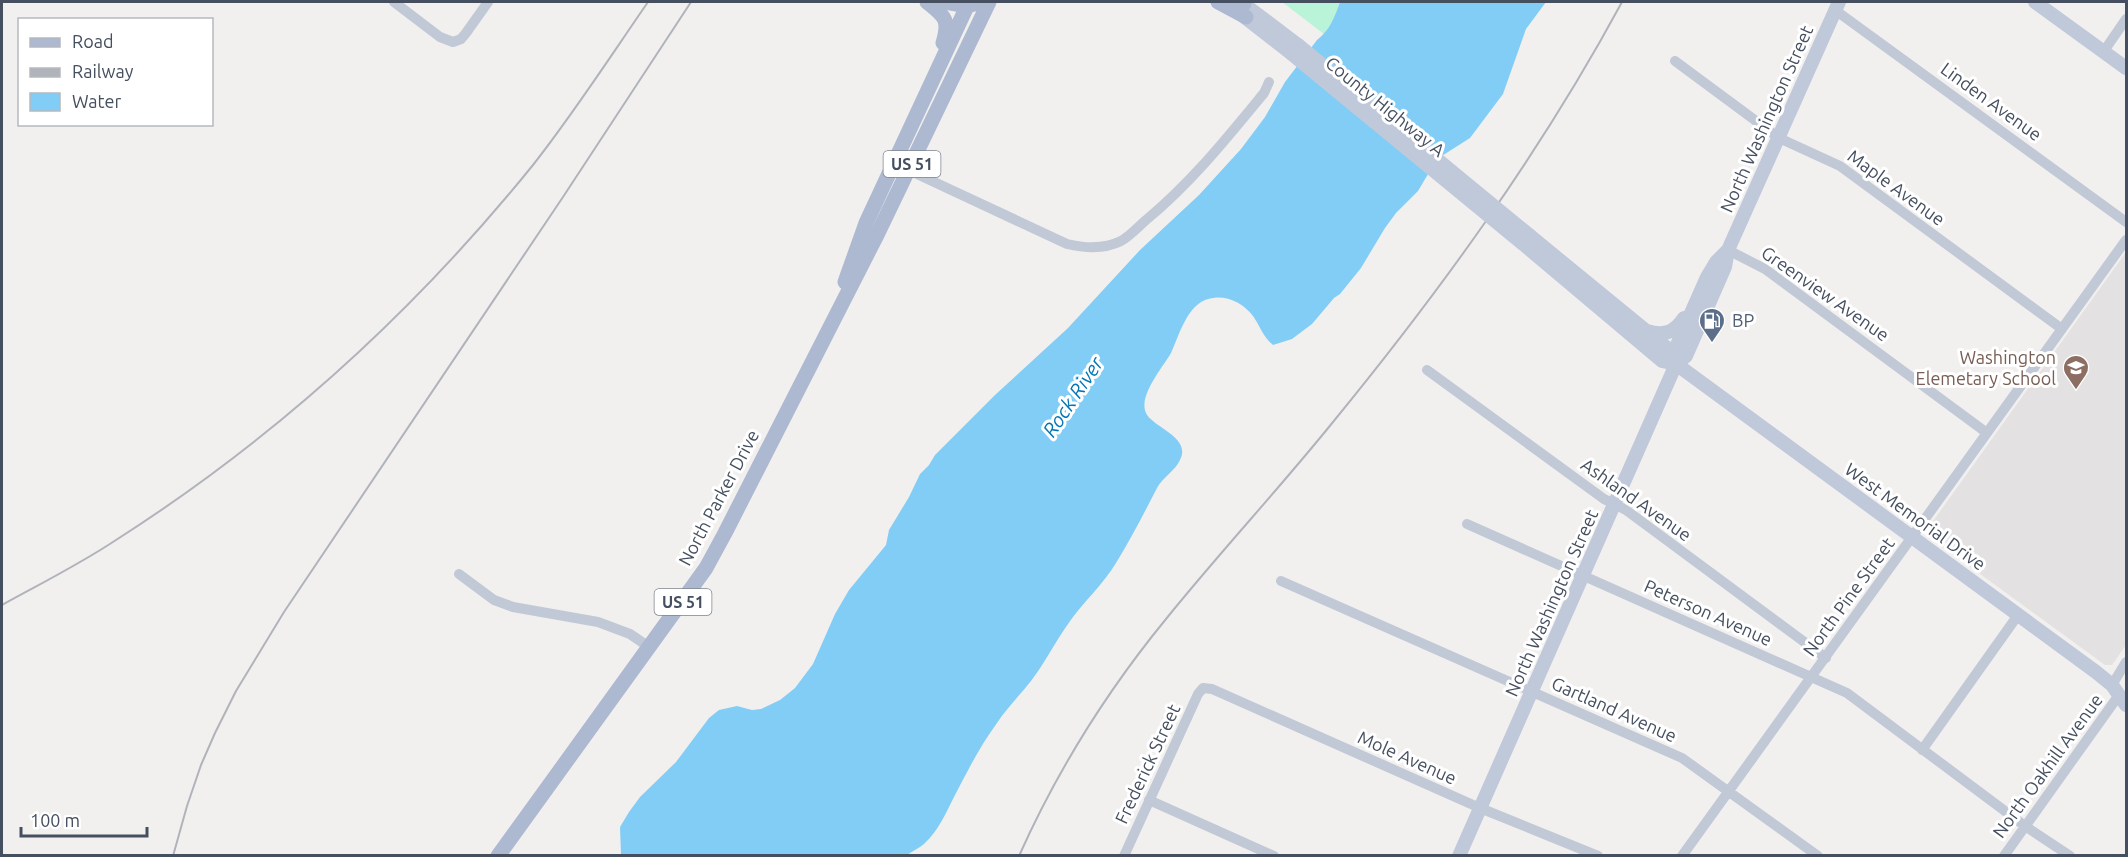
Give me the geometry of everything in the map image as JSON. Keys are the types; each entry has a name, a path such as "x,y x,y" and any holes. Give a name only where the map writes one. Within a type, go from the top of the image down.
{"main road":[{"path":"927,2 944,17 947,24 932,80"},
{"path":"945,2 973,3"},
{"name":"North Parker Drive","path":"498,855 706,568 909,171 989,2"},
{"path":"1218,2 1243,6"},
{"name":"County Highway A","path":"1224,2 1243,6 1526,239"},
{"path":"2035,2 2127,68"},
{"name":"North Parker Drive","path":"831,325 862,232 932,80 973,3"},
{"name":"North Washington Street","path":"1676,364 1686,356 1725,267 1728,250 1837,6"},
{"name":"West Memorial Drive","path":"1526,239 1667,348 1676,364"},
{"name":"West Memorial Drive","path":"1526,239 1569,284 1662,361 1676,364 1913,537 2018,615 2119,695"},
{"name":"North Washington Street","path":"1459,855 1676,364 1676,347 1716,262 1728,250"},
{"path":"1644,330 1671,333 1682,322 1700,294"}],"street":[{"path":"394,2 440,37 453,42 462,39 488,2"},
{"name":"Linden Avenue","path":"1837,6 2127,222"},
{"path":"2104,51 2127,19"},
{"name":"Maple Avenue","path":"1676,61 1779,138 1840,166 2062,329"},
{"path":"893,163 1067,244 1084,248 1102,246 1120,241 1166,204 1213,156 1264,93 1269,82"},
{"name":"North Pine Street","path":"1682,855 2127,240"},
{"name":"Greenview Avenue","path":"1728,250 1765,269 1987,433"},
{"name":"Ashland Avenue","path":"1426,370 1605,499 1626,510 1826,658"},
{"name":"Peterson Avenue","path":"1467,524 1847,693 2025,826 2070,855"},
{"path":"459,574 494,600 513,608 598,622 630,634 649,647"},
{"name":"Gartland Avenue","path":"1281,581 1682,758 1818,855"},
{"path":"1922,750 2018,615"},
{"name":"North Oakhill Avenue","path":"2004,855 2119,695 2127,662"},
{"name":"Frederick Street","path":"1124,855 1198,694 1203,688"},
{"name":"Mole Avenue","path":"1203,688 1212,689 1480,808 1598,855"},
{"path":"1149,800 1274,855"}],"shaded area":[{"name":"Washington Elemetary School","path":"2126,252 2126,645 2112,665 2105,665 1928,536 1926,531"}],"green space":[{"path":"1282,2 1340,2 1334,19 1324,34"}],"water":[{"name":"Rock River","path":"1340,2 1546,2 1526,29 1503,94 1470,138 1437,159 1418,191 1385,228 1361,268 1312,324 1292,339 1273,345 1253,316 1237,302 1225,298 1211,298 1193,309 1171,353 1148,390 1144,406 1150,418 1170,433 1181,445 1180,460 1157,488 1111,571 1074,616 1036,674 991,732 930,838 906,856 621,855 620,827 629,812 640,797 676,762 709,718 719,710 737,706 752,710 761,709 780,700 795,688 813,664 835,614 849,590 886,545 889,530 920,474 935,455 995,395 1068,328 1140,250 1199,195 1241,149 1265,117 1285,82 1329,27"}],"railway":[{"path":"2,605 88,557 174,501 231,459 340,369 391,321 488,219 548,145 648,2"},
{"path":"173,856 201,765 236,691 284,612 691,2"},
{"path":"1019,856 1067,763 1123,674 1186,594 1333,422 1451,271 1558,112 1622,2"}],"place":[{"name":"BP","path":"1712,344"},
{"name":"Washington Elemetary School","path":"2076,391"}]}
